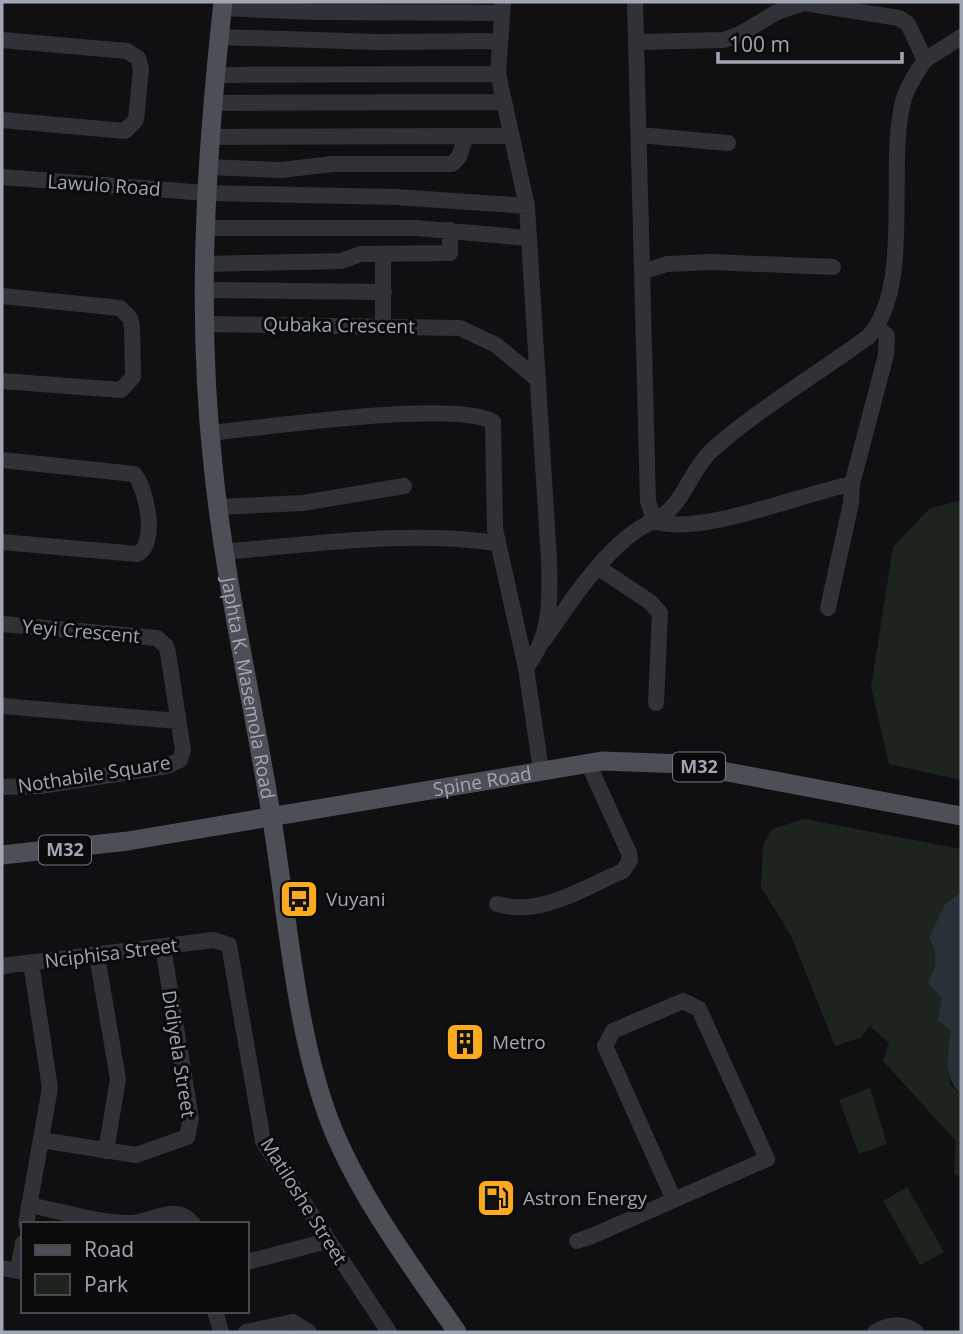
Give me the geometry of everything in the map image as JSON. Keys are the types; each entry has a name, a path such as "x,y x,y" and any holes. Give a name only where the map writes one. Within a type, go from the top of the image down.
{"main road":[{"name":"Japhta K. Masemola Road","path":"222,5 209,137 203,290 210,433 223,552 271,816 307,1040 328,1117 365,1193 457,1332"},
{"name":"Spine Road","path":"2,855 92,846 541,770 587,763 636,760 673,763 961,816"}],"street":[{"path":"635,2 648,501 654,521"},
{"path":"637,42 724,40 788,6 804,3 899,18 908,24 925,60"},
{"path":"222,5 305,12 366,6 502,8 498,74 502,102 527,206 549,559 550,594 544,640"},
{"path":"219,37 377,42 499,41"},
{"path":"526,668 599,568 634,531 665,515 680,500 696,469 721,442 868,337 877,326 891,288 897,146 905,95 925,60 961,37"},
{"path":"2,40 127,51 135,54 141,69 136,120 131,128 120,131 2,120"},
{"path":"215,75 498,74"},
{"path":"212,103 502,102"},
{"path":"639,135 728,143"},
{"path":"208,167 280,170 333,164 452,164 460,157 466,136"},
{"path":"209,137 512,136"},
{"name":"Lawulo Road","path":"2,177 206,193 395,197 527,206"},
{"path":"205,228 450,230 528,238"},
{"path":"204,264 341,261 361,254 450,253 450,230"},
{"path":"383,255 383,326"},
{"path":"642,272 667,264 711,262 833,267"},
{"path":"203,290 384,292"},
{"path":"2,296 120,308 130,318 132,326 133,377 121,390 2,381"},
{"name":"Qubaka Crescent","path":"204,324 446,326 474,332 496,345 537,379"},
{"path":"828,608 851,503 852,484 886,355 887,336 877,326"},
{"path":"210,433 377,415 489,419 495,431 493,484 497,543 526,668 541,770"},
{"path":"2,460 134,474 143,486 149,537 146,548 137,554 2,542"},
{"path":"654,521 666,525 717,518 770,508 852,484"},
{"path":"218,508 303,503 404,486"},
{"path":"223,552 330,542 435,538 497,543"},
{"path":"599,568 650,602 660,613 656,703"},
{"name":"Yeyi Crescent","path":"2,624 157,638 166,646 168,653 178,721"},
{"path":"2,706 178,721"},
{"name":"Nothabile Square","path":"2,787 41,786 174,764 180,760 183,750 178,721"},
{"path":"497,904 527,909 547,904 623,871 628,866 629,853 587,763"},
{"name":"Nciphisa Street","path":"2,966 220,940"},
{"name":"Matiloshe Street","path":"220,940 231,950 263,1141 389,1332"},
{"name":"Didiyela Street","path":"41,1140 136,1155 182,1141 190,1132 191,1119 163,947"},
{"path":"97,956 118,1079 107,1151"},
{"path":"26,1222 51,1080 31,963"},
{"path":"577,1241 674,1200 767,1159 699,1009 683,1001 614,1031 605,1045 674,1200"},
{"path":"29,1205 118,1222"},
{"path":"140,1222 175,1213 188,1217 192,1222"},
{"path":"248,1262 327,1241"},
{"path":"14,1270 21,1249"},
{"path":"216,1313 221,1332"},
{"path":"246,1332 293,1322 309,1332"},
{"path":"875,1332 884,1327 903,1325 916,1332"}],"green space":[{"path":"961,500 961,780 889,764 871,687 893,547 929,509"},
{"path":"804,819 961,849 961,892 945,904 935,971 951,1031 947,1053 950,1084 961,1095 961,1179 954,1173 956,1141 883,1061 889,1043 870,1026 860,1038 835,1046 791,936 761,887 763,845 772,829"},
{"path":"870,1088 887,1144 859,1154 839,1100"},
{"path":"907,1187 944,1252 920,1265 883,1201"}],"shaded area":[{"path":"961,892 961,1095 949,1073 948,1049 951,1031 938,1020 942,998 928,982 936,960 929,938 945,904"}],"place":[{"name":"Vuyani","path":"299,899"},
{"name":"Metro","path":"465,1042"},
{"name":"Astron Energy","path":"496,1198"}]}
